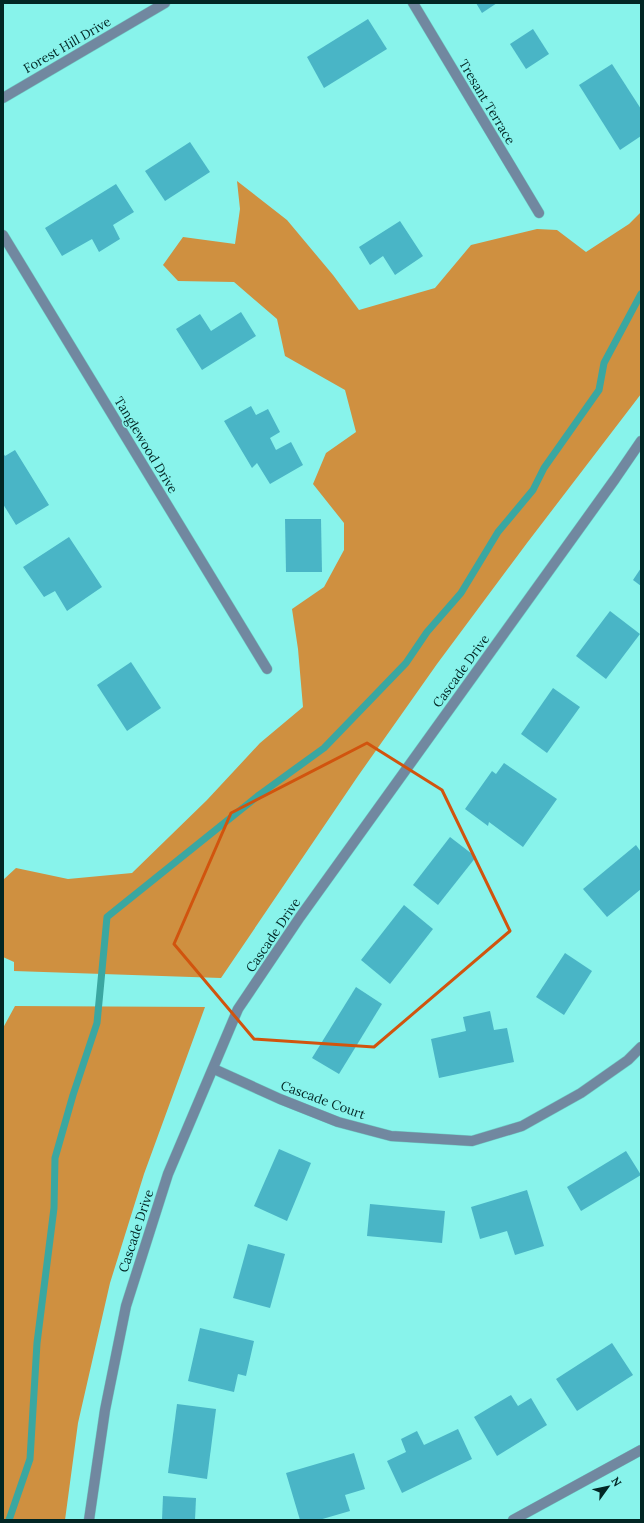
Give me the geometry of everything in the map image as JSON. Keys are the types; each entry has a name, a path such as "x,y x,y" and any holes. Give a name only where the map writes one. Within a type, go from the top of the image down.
{"street":[{"name":"Forest Hill Drive","path":"3,98 165,3"},
{"name":"Tresant Terrace","path":"413,3 540,214"},
{"name":"Tanglewood Drive","path":"3,235 267,669"},
{"name":"Cascade Drive","path":"89,1520 105,1410 126,1306 168,1174 214,1069 238,1009 300,917 606,492 641,441"},
{"name":"Cascade Court","path":"214,1069 280,1099 338,1122 391,1136 472,1141 522,1126 580,1093 628,1060 641,1047"},
{"path":"513,1520 641,1450"}],"highlighted area":[{"path":"367,743 442,790 510,931 374,1047 254,1039 174,944 231,813"}],"shaded area":[{"path":"237,181 287,220 333,275 359,310 435,288 471,245 537,229 557,230 586,252 629,224 641,212 641,394 437,664 358,776 221,978 14,971 14,962 3,957 3,880 16,868 68,879 132,873 207,800 260,743 303,707 298,649 292,609 324,587 344,550 344,523 313,484 326,453 356,432 345,390 285,356 277,319 234,282 178,281 163,265 183,237 235,244 240,209"},
{"path":"15,1006 205,1007 144,1174 110,1283 78,1423 65,1520 3,1520 3,1028"}],"building":[{"path":"476,3 497,3 482,13"},
{"path":"368,19 387,49 324,88 307,57"},
{"path":"533,29 549,54 526,69 510,44"},
{"path":"612,64 641,109 641,136 620,150 579,85"},
{"path":"190,142 210,172 165,201 145,171"},
{"path":"116,184 134,212 113,225 120,239 99,252 92,239 62,256 45,228"},
{"path":"400,221 423,256 395,275 383,256 370,265 359,247"},
{"path":"241,312 256,336 202,370 176,329 200,314 211,331"},
{"path":"251,406 256,415 268,409 280,432 270,438 276,450 291,442 303,465 270,484 257,463 252,468 224,421"},
{"path":"15,450 49,505 16,525 3,504 3,453 5,456"},
{"path":"285,519 321,519 322,572 286,572"},
{"path":"69,537 102,587 67,611 55,591 44,597 23,567"},
{"path":"641,568 641,586 633,580"},
{"path":"610,611 640,634 606,679 576,656"},
{"path":"131,662 161,708 127,731 97,685"},
{"path":"553,688 580,707 547,753 521,734"},
{"path":"504,763 557,799 523,847 489,822 488,826 465,809 492,771 496,774"},
{"path":"450,837 476,857 438,905 413,885"},
{"path":"636,845 641,852 641,889 607,917 583,889"},
{"path":"404,905 433,929 390,984 361,960"},
{"path":"565,953 592,971 564,1015 536,997"},
{"path":"356,987 382,1004 339,1074 312,1058"},
{"path":"490,1011 494,1030 507,1028 514,1062 439,1078 431,1039 466,1031 463,1017"},
{"path":"279,1149 311,1163 287,1221 254,1206"},
{"path":"626,1151 641,1175 581,1211 567,1187"},
{"path":"527,1190 544,1246 515,1255 507,1231 480,1239 471,1207"},
{"path":"370,1204 445,1211 442,1243 367,1236"},
{"path":"248,1244 285,1254 270,1308 233,1298"},
{"path":"200,1328 254,1341 246,1376 238,1374 234,1392 188,1381"},
{"path":"612,1343 633,1375 577,1411 556,1379"},
{"path":"511,1395 518,1406 531,1398 547,1425 497,1456 474,1417"},
{"path":"177,1404 216,1409 207,1479 168,1473"},
{"path":"458,1429 472,1459 402,1493 387,1461 406,1452 401,1439 417,1431 424,1445"},
{"path":"354,1453 365,1489 345,1495 350,1511 319,1520 300,1520 286,1473"},
{"path":"163,1496 196,1498 195,1520 162,1520"}],"waterway":[{"path":"9,1520 30,1459 37,1343 54,1208 55,1158 73,1095 97,1023 107,917 259,795 324,748 406,663 427,632 461,593 498,532 533,490 544,468 599,390 604,363 641,294"}]}
